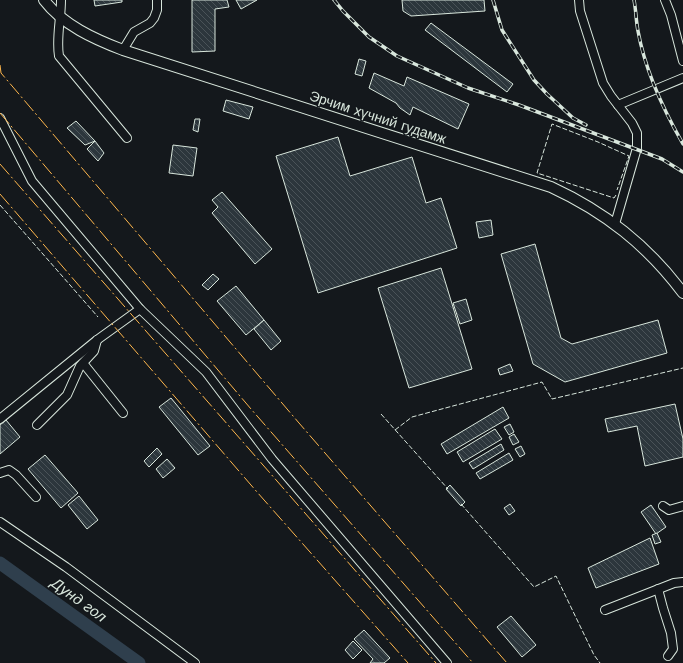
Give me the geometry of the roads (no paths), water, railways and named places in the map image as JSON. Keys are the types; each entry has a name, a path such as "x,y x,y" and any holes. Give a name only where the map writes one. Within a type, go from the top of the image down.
{"main road":[{"name":"Эрчим хүчний гудамж","path":"44,0 61,16 86,34 123,50 551,187 582,203 615,224 650,254 683,293"}],"street":[{"path":"60,0 61,16 58,39 59,56 127,138"},
{"path":"123,50 134,32 150,23 154,18 157,10 157,0"},
{"path":"579,0 580,11 603,83 635,128 638,143 615,224"},
{"path":"665,0 671,15 683,61"},
{"path":"618,105 683,78"},
{"path":"0,118 32,181 140,309 206,372 272,459 447,663"},
{"path":"0,419 97,340 140,309"},
{"path":"37,424 67,394 80,366 94,351 97,340"},
{"path":"83,363 123,413"},
{"path":"0,473 9,470 16,475 36,498"},
{"path":"663,506 669,510 683,506"},
{"path":"0,522 66,567 195,663"},
{"path":"605,610 683,582"},
{"path":"658,590 671,633 673,649 668,656"}],"waterway":[{"name":"Дунд гол","path":"0,563 139,663"}],"railway":[{"path":"334,0 369,37 397,56 468,88 519,105 662,159 683,172"},
{"path":"493,0 502,30 534,80 573,118 586,125"},
{"path":"634,0 641,46 650,75 662,103 683,144"}]}
